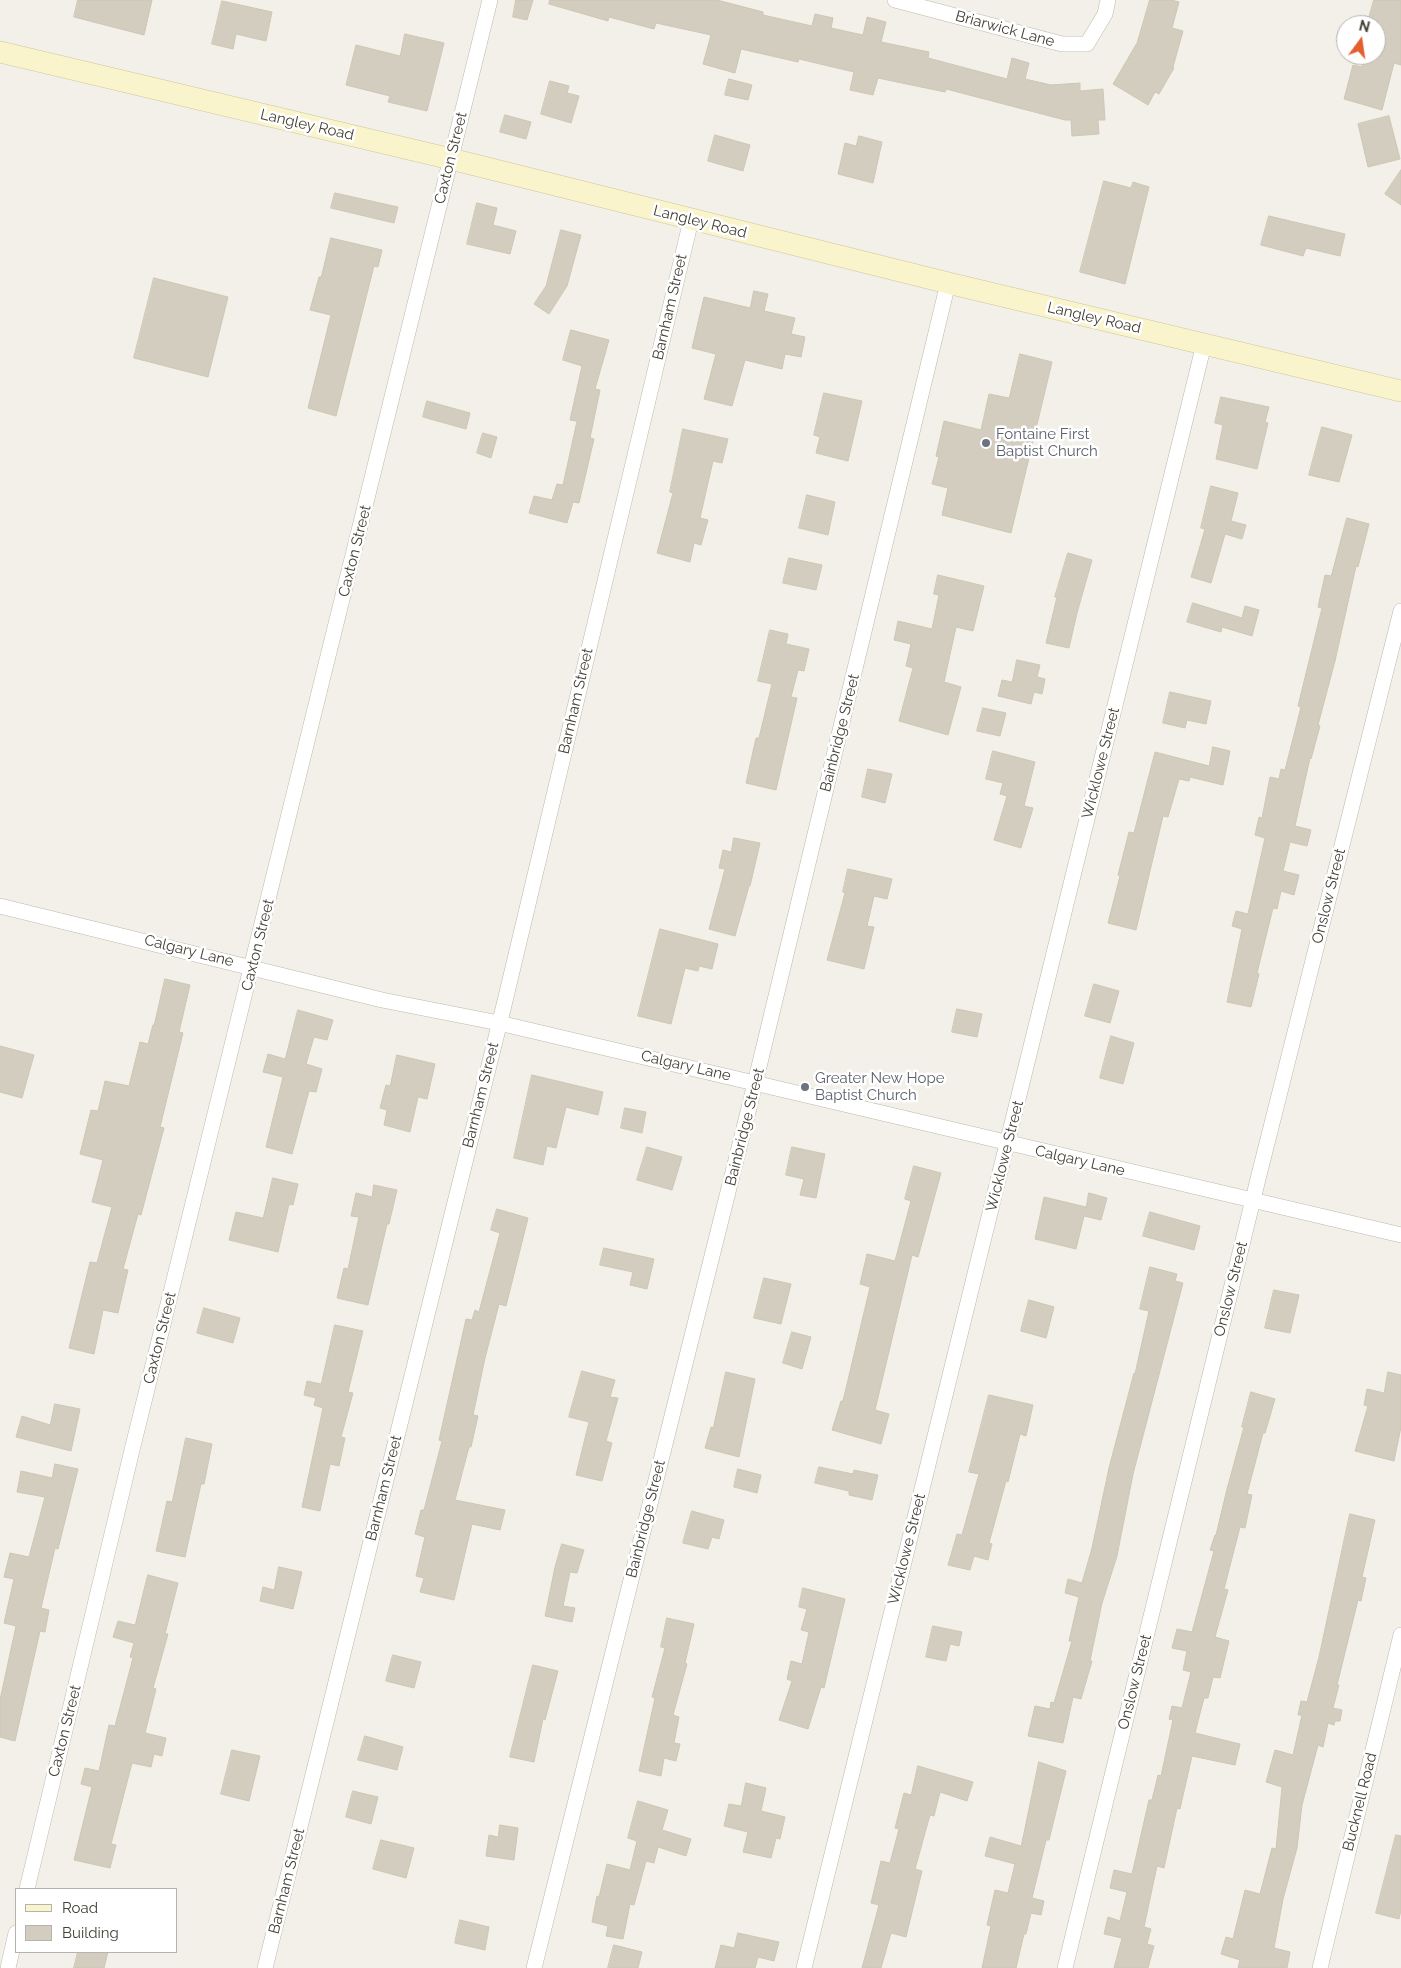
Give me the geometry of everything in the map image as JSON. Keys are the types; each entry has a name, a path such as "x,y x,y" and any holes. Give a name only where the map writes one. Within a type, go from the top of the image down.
{"street":[{"name":"Caxton Street","path":"27,1888 131,1455 253,967 490,0"},
{"name":"Briarwick Lane","path":"895,0 1062,44 1087,44 1105,14 1108,0"},
{"name":"Langley Road","path":"0,52 451,159 948,283 1401,391"},
{"name":"Barnham Street","path":"266,1968 499,1023 691,220"},
{"name":"Bainbridge Street","path":"534,1968 756,1082 948,283"},
{"name":"Wicklowe Street","path":"804,1968 1204,344"},
{"name":"Onslow Street","path":"1065,1968 1253,1201 1401,610"},
{"name":"Calgary Lane","path":"0,906 382,1000 499,1023 756,1082 1008,1144 1401,1235"},
{"name":"Bucknell Road","path":"1320,1968 1401,1635"},
{"path":"8,1968 15,1937"}],"building":[{"path":"78,0 152,0 144,35 74,17"},
{"path":"516,0 533,0 527,20 513,17"},
{"path":"550,0 717,0 763,12 763,15 812,26 815,14 833,18 831,28 863,35 867,17 886,22 881,42 929,52 928,58 1007,79 1012,58 1029,63 1025,79 1051,85 1080,83 1080,91 1103,89 1105,120 1098,120 1099,134 1072,136 1071,120 946,89 945,92 878,78 873,95 850,90 854,72 799,59 798,62 741,49 735,73 703,64 711,35 656,23 654,29 609,17 608,21 549,4"},
{"path":"1150,0 1179,2 1172,28 1183,31 1174,68 1159,94 1155,92 1148,105 1113,84 1137,43"},
{"path":"1374,0 1401,0 1401,65 1394,63 1382,110 1344,99 1353,65 1362,67 1362,65 1386,65 1386,15 1370,15"},
{"path":"222,1 272,12 266,41 236,34 233,49 212,44"},
{"path":"405,34 444,43 427,111 388,102 390,96 346,85 356,45 400,56"},
{"path":"729,79 752,85 748,100 725,95"},
{"path":"550,81 569,86 567,93 579,96 571,123 541,114"},
{"path":"505,115 531,122 526,139 500,132"},
{"path":"1389,116 1400,159 1368,167 1358,124"},
{"path":"715,135 750,145 743,171 708,161"},
{"path":"859,136 882,142 873,183 838,174 845,143 856,146"},
{"path":"1401,170 1401,205 1385,194"},
{"path":"1104,181 1131,188 1133,182 1149,187 1125,284 1080,272"},
{"path":"335,193 398,207 394,223 331,208"},
{"path":"477,203 497,208 493,225 516,231 510,254 467,244"},
{"path":"1269,216 1345,234 1340,256 1306,248 1303,256 1261,245"},
{"path":"561,230 581,235 567,286 549,314 534,304 546,286"},
{"path":"331,238 382,250 378,267 374,266 336,416 308,408 331,315 310,310"},
{"path":"154,278 228,297 208,377 134,358"},
{"path":"754,291 768,294 764,311 795,318 791,334 805,337 801,357 785,354 782,369 745,360 732,406 704,399 716,354 692,348 704,297 750,308"},
{"path":"571,330 609,340 595,389 600,390 590,438 594,439 579,503 573,502 567,523 529,513 534,496 552,500 557,484 563,485 577,421 570,420 582,366 563,360"},
{"name":"Fontaine First Baptist Church","path":"1020,354 1052,362 1011,533 942,515 948,488 932,484 939,457 936,456 944,421 981,430 989,394 1009,398"},
{"path":"824,393 862,401 848,461 816,453 820,437 814,435"},
{"path":"1221,397 1269,407 1265,422 1268,423 1257,469 1216,459 1223,425 1215,423"},
{"path":"427,401 470,413 466,429 423,417"},
{"path":"1322,427 1352,435 1339,482 1309,475"},
{"path":"683,429 728,439 722,463 713,461 700,518 708,520 701,545 694,543 690,562 657,553 673,493 670,492"},
{"path":"483,433 497,437 491,458 477,453"},
{"path":"1211,486 1238,493 1231,521 1246,525 1242,539 1225,534 1211,583 1191,577 1205,529 1201,528"},
{"path":"807,495 835,502 828,535 799,528"},
{"path":"1347,518 1369,524 1358,567 1356,566 1295,826 1311,830 1307,846 1290,842 1283,871 1299,875 1294,895 1281,891 1277,909 1273,908 1257,973 1259,974 1251,1007 1227,1002 1242,929 1232,926 1236,911 1248,914 1265,838 1255,835 1259,817 1262,818 1270,777 1279,779 1281,769 1285,770 1301,707 1298,706 1322,608 1318,607 1325,575 1331,576"},
{"path":"1068,553 1092,560 1069,648 1046,643 1057,597 1055,597"},
{"path":"789,558 822,565 816,590 783,583"},
{"path":"938,575 984,586 973,631 956,627 944,682 961,687 948,735 899,721 913,668 906,666 911,644 894,640 898,621 932,629 939,595 934,594"},
{"path":"1193,603 1242,618 1245,606 1259,610 1252,636 1222,627 1221,632 1187,622"},
{"path":"770,630 788,634 786,644 809,649 804,671 798,670 791,697 797,698 776,790 746,783 756,738 759,738 772,684 758,681"},
{"path":"1017,660 1040,665 1037,677 1045,679 1042,694 1034,692 1031,704 998,696 1002,680 1012,682"},
{"path":"1170,692 1211,701 1206,724 1187,720 1185,728 1163,723"},
{"path":"983,708 1006,713 1000,736 977,731"},
{"path":"1213,747 1230,751 1223,785 1190,777 1189,781 1179,779 1168,817 1163,816 1136,930 1108,923 1129,832 1134,833 1155,752 1209,766"},
{"path":"993,751 1035,762 1024,806 1033,808 1021,848 994,840 1007,796 1000,794 1003,783 986,779"},
{"path":"868,769 892,774 885,803 862,797"},
{"path":"734,838 760,843 750,886 735,936 709,929 725,869 719,868 723,850 731,852"},
{"path":"848,869 892,879 887,899 874,896 867,926 874,927 864,969 827,960 845,893 843,892"},
{"path":"660,929 718,944 712,969 699,966 698,971 685,968 671,1024 638,1016"},
{"path":"165,979 190,985 179,1032 183,1033 160,1127 164,1128 141,1215 138,1214 123,1269 128,1270 118,1313 103,1310 94,1354 69,1348 90,1262 97,1263 112,1207 92,1202 103,1160 80,1154 91,1110 98,1111 105,1081 129,1086 140,1042 148,1044"},
{"path":"1094,984 1119,991 1110,1023 1085,1016"},
{"path":"957,1009 982,1014 977,1037 952,1032"},
{"path":"298,1010 333,1020 327,1040 314,1037 306,1064 322,1069 316,1092 309,1091 292,1154 266,1147 283,1077 263,1072 268,1054 285,1059"},
{"path":"1111,1036 1134,1043 1123,1084 1100,1078"},
{"path":"0,1046 34,1055 22,1098 0,1092"},
{"path":"397,1055 435,1064 427,1099 418,1097 410,1132 384,1125 387,1110 380,1108 386,1085 390,1086"},
{"path":"532,1075 603,1092 598,1115 566,1107 556,1148 547,1146 543,1165 514,1158"},
{"path":"625,1108 646,1112 642,1133 621,1128"},
{"path":"647,1147 682,1157 672,1190 637,1180"},
{"path":"792,1147 825,1154 816,1198 800,1195 804,1179 786,1175"},
{"path":"914,1166 941,1173 918,1257 912,1255 875,1410 889,1414 881,1444 832,1430 841,1401 843,1401 870,1287 860,1284 867,1254 895,1261 911,1201 905,1199"},
{"path":"273,1178 298,1184 293,1205 289,1204 278,1252 229,1240 236,1212 263,1218"},
{"path":"374,1185 397,1190 368,1305 337,1298 344,1268 348,1269 359,1217 351,1216 356,1193 372,1197"},
{"path":"1089,1193 1107,1198 1101,1220 1084,1216 1076,1249 1035,1239 1044,1197 1086,1207"},
{"path":"497,1209 528,1218 506,1306 499,1304 485,1358 473,1415 478,1416 455,1500 505,1510 500,1530 472,1524 454,1600 420,1592 424,1578 416,1576 425,1537 415,1534 421,1510 424,1510 442,1441 439,1440 466,1319 472,1320 475,1310 479,1312 500,1233 491,1230"},
{"path":"1150,1212 1200,1226 1194,1250 1143,1236"},
{"path":"604,1248 654,1259 647,1289 630,1285 633,1272 600,1265"},
{"path":"1150,1267 1177,1274 1175,1281 1183,1283 1133,1474 1117,1556 1102,1603 1090,1661 1092,1661 1081,1699 1073,1697 1063,1743 1028,1736 1035,1706 1050,1709 1051,1702 1054,1703 1072,1641 1069,1641 1079,1597 1065,1593 1068,1579 1082,1583 1092,1548 1109,1468 1135,1374 1149,1311 1140,1309"},
{"path":"764,1278 791,1284 781,1324 754,1318"},
{"path":"1274,1290 1299,1295 1290,1333 1265,1328"},
{"path":"1029,1300 1054,1307 1046,1338 1021,1331"},
{"path":"204,1308 240,1318 233,1343 197,1333"},
{"path":"335,1325 363,1331 348,1392 353,1393 341,1437 345,1438 339,1466 330,1464 320,1511 302,1507 323,1408 314,1405 316,1398 304,1395 307,1381 321,1384"},
{"path":"792,1332 811,1337 802,1369 783,1363"},
{"path":"582,1371 615,1380 610,1397 618,1398 606,1441 612,1443 602,1481 576,1475 589,1422 569,1417"},
{"path":"726,1372 755,1379 739,1457 705,1448 711,1427 713,1428"},
{"path":"1388,1372 1401,1375 1401,1427 1394,1461 1355,1451 1368,1406 1364,1405 1367,1389 1384,1393"},
{"path":"1251,1392 1275,1399 1265,1433 1263,1433 1247,1494 1252,1495 1245,1528 1240,1527 1224,1589 1228,1590 1215,1637 1229,1641 1220,1678 1213,1677 1208,1698 1204,1698 1195,1733 1240,1744 1235,1765 1192,1756 1180,1809 1177,1808 1164,1868 1157,1866 1144,1927 1151,1929 1147,1944 1154,1946 1148,1968 1114,1968 1122,1938 1104,1934 1108,1917 1120,1921 1127,1892 1110,1888 1114,1870 1132,1874 1149,1800 1152,1800 1158,1775 1161,1776 1173,1720 1169,1719 1172,1706 1182,1708 1191,1672 1183,1670 1187,1651 1172,1648 1177,1629 1192,1632 1214,1551 1210,1550 1216,1535 1244,1427 1242,1427"},
{"path":"989,1395 1033,1405 1026,1436 1020,1434 1008,1482 1006,1481 989,1543 992,1544 988,1560 974,1556 970,1570 948,1565 957,1534 962,1535 979,1474 969,1472"},
{"path":"55,1404 80,1409 71,1451 16,1437 22,1416 50,1425"},
{"path":"186,1438 212,1444 204,1484 201,1484 185,1557 156,1551 167,1501 172,1502"},
{"path":"55,1464 78,1469 58,1549 55,1548 41,1608 49,1610 45,1632 40,1631 15,1741 0,1737 0,1700 16,1626 4,1623 14,1579 4,1577 10,1553 29,1557 45,1497 17,1492 21,1471 52,1478"},
{"path":"819,1467 853,1474 854,1470 878,1475 872,1500 849,1495 849,1491 815,1483"},
{"path":"738,1469 761,1475 757,1493 734,1487"},
{"path":"692,1511 724,1520 719,1539 712,1537 708,1549 683,1543"},
{"path":"1350,1514 1375,1520 1362,1577 1366,1578 1361,1601 1358,1600 1337,1685 1339,1685 1333,1708 1342,1710 1340,1721 1335,1721 1334,1725 1328,1723 1323,1747 1318,1745 1302,1805 1297,1848 1283,1899 1274,1948 1290,1952 1287,1968 1238,1968 1240,1960 1221,1954 1226,1937 1233,1939 1245,1890 1260,1894 1272,1848 1276,1849 1282,1787 1266,1782 1275,1750 1293,1755 1302,1715 1298,1715 1301,1701 1307,1702 1319,1657"},
{"path":"562,1544 584,1550 577,1573 570,1572 563,1606 575,1608 572,1622 545,1616 555,1567"},
{"path":"279,1567 302,1572 293,1609 260,1601 263,1587 274,1590"},
{"path":"148,1575 178,1583 165,1634 168,1634 153,1688 156,1689 145,1733 166,1738 162,1756 154,1754 151,1767 132,1763 111,1844 116,1845 110,1868 74,1860 92,1787 81,1784 85,1768 99,1771 109,1725 115,1726 133,1658 130,1657 134,1643 113,1637 118,1621 135,1625"},
{"path":"803,1588 845,1599 824,1688 821,1687 808,1729 779,1720 792,1681 787,1679 791,1661 802,1664 809,1632 801,1630 807,1609 799,1607"},
{"path":"667,1618 694,1624 685,1663 687,1664 673,1715 679,1717 674,1743 680,1744 676,1761 664,1758 661,1776 639,1771 655,1698 652,1697 665,1648 661,1647"},
{"path":"933,1626 962,1632 959,1646 950,1644 946,1661 926,1657"},
{"path":"393,1655 421,1662 414,1688 386,1681"},
{"path":"533,1665 558,1671 545,1720 543,1719 534,1762 510,1757"},
{"path":"365,1736 403,1747 397,1770 358,1760"},
{"path":"232,1750 260,1756 249,1801 221,1794"},
{"path":"1039,1762 1066,1771 1032,1898 1044,1901 1041,1915 1031,1913 1016,1968 982,1968 991,1926 987,1925 995,1890 1008,1893 1015,1864 985,1856 990,1837 1021,1846"},
{"path":"918,1766 973,1782 967,1801 940,1792 934,1816 930,1815 915,1869 922,1871 906,1937 891,1933 881,1968 862,1968 879,1905 871,1903 881,1861 890,1863 899,1829 895,1828 904,1793 911,1795"},
{"path":"746,1783 766,1788 761,1811 785,1817 780,1839 776,1838 771,1858 743,1852 748,1832 724,1826 729,1804 741,1806"},
{"path":"353,1791 378,1797 371,1824 346,1817"},
{"path":"638,1801 668,1810 662,1830 691,1839 686,1856 658,1847 654,1863 646,1861 634,1905 630,1904 623,1939 606,1936 608,1926 592,1922 597,1896 599,1897 607,1864 630,1870 637,1841 628,1838"},
{"path":"500,1825 518,1828 514,1860 486,1856 489,1835 498,1837"},
{"path":"1396,1835 1401,1836 1401,1910 1399,1919 1376,1913"},
{"path":"381,1840 414,1848 406,1878 373,1869"},
{"path":"460,1920 489,1927 485,1950 455,1943"},
{"path":"738,1933 779,1942 774,1961 758,1957 755,1968 715,1968 721,1945 734,1948"},
{"path":"614,1945 642,1952 638,1968 608,1968"},
{"path":"78,1953 108,1953 104,1968 74,1968"}],"place":[{"name":"Fontaine First Baptist Church","path":"986,443"},
{"name":"Greater New Hope Baptist Church","path":"805,1087"}]}
